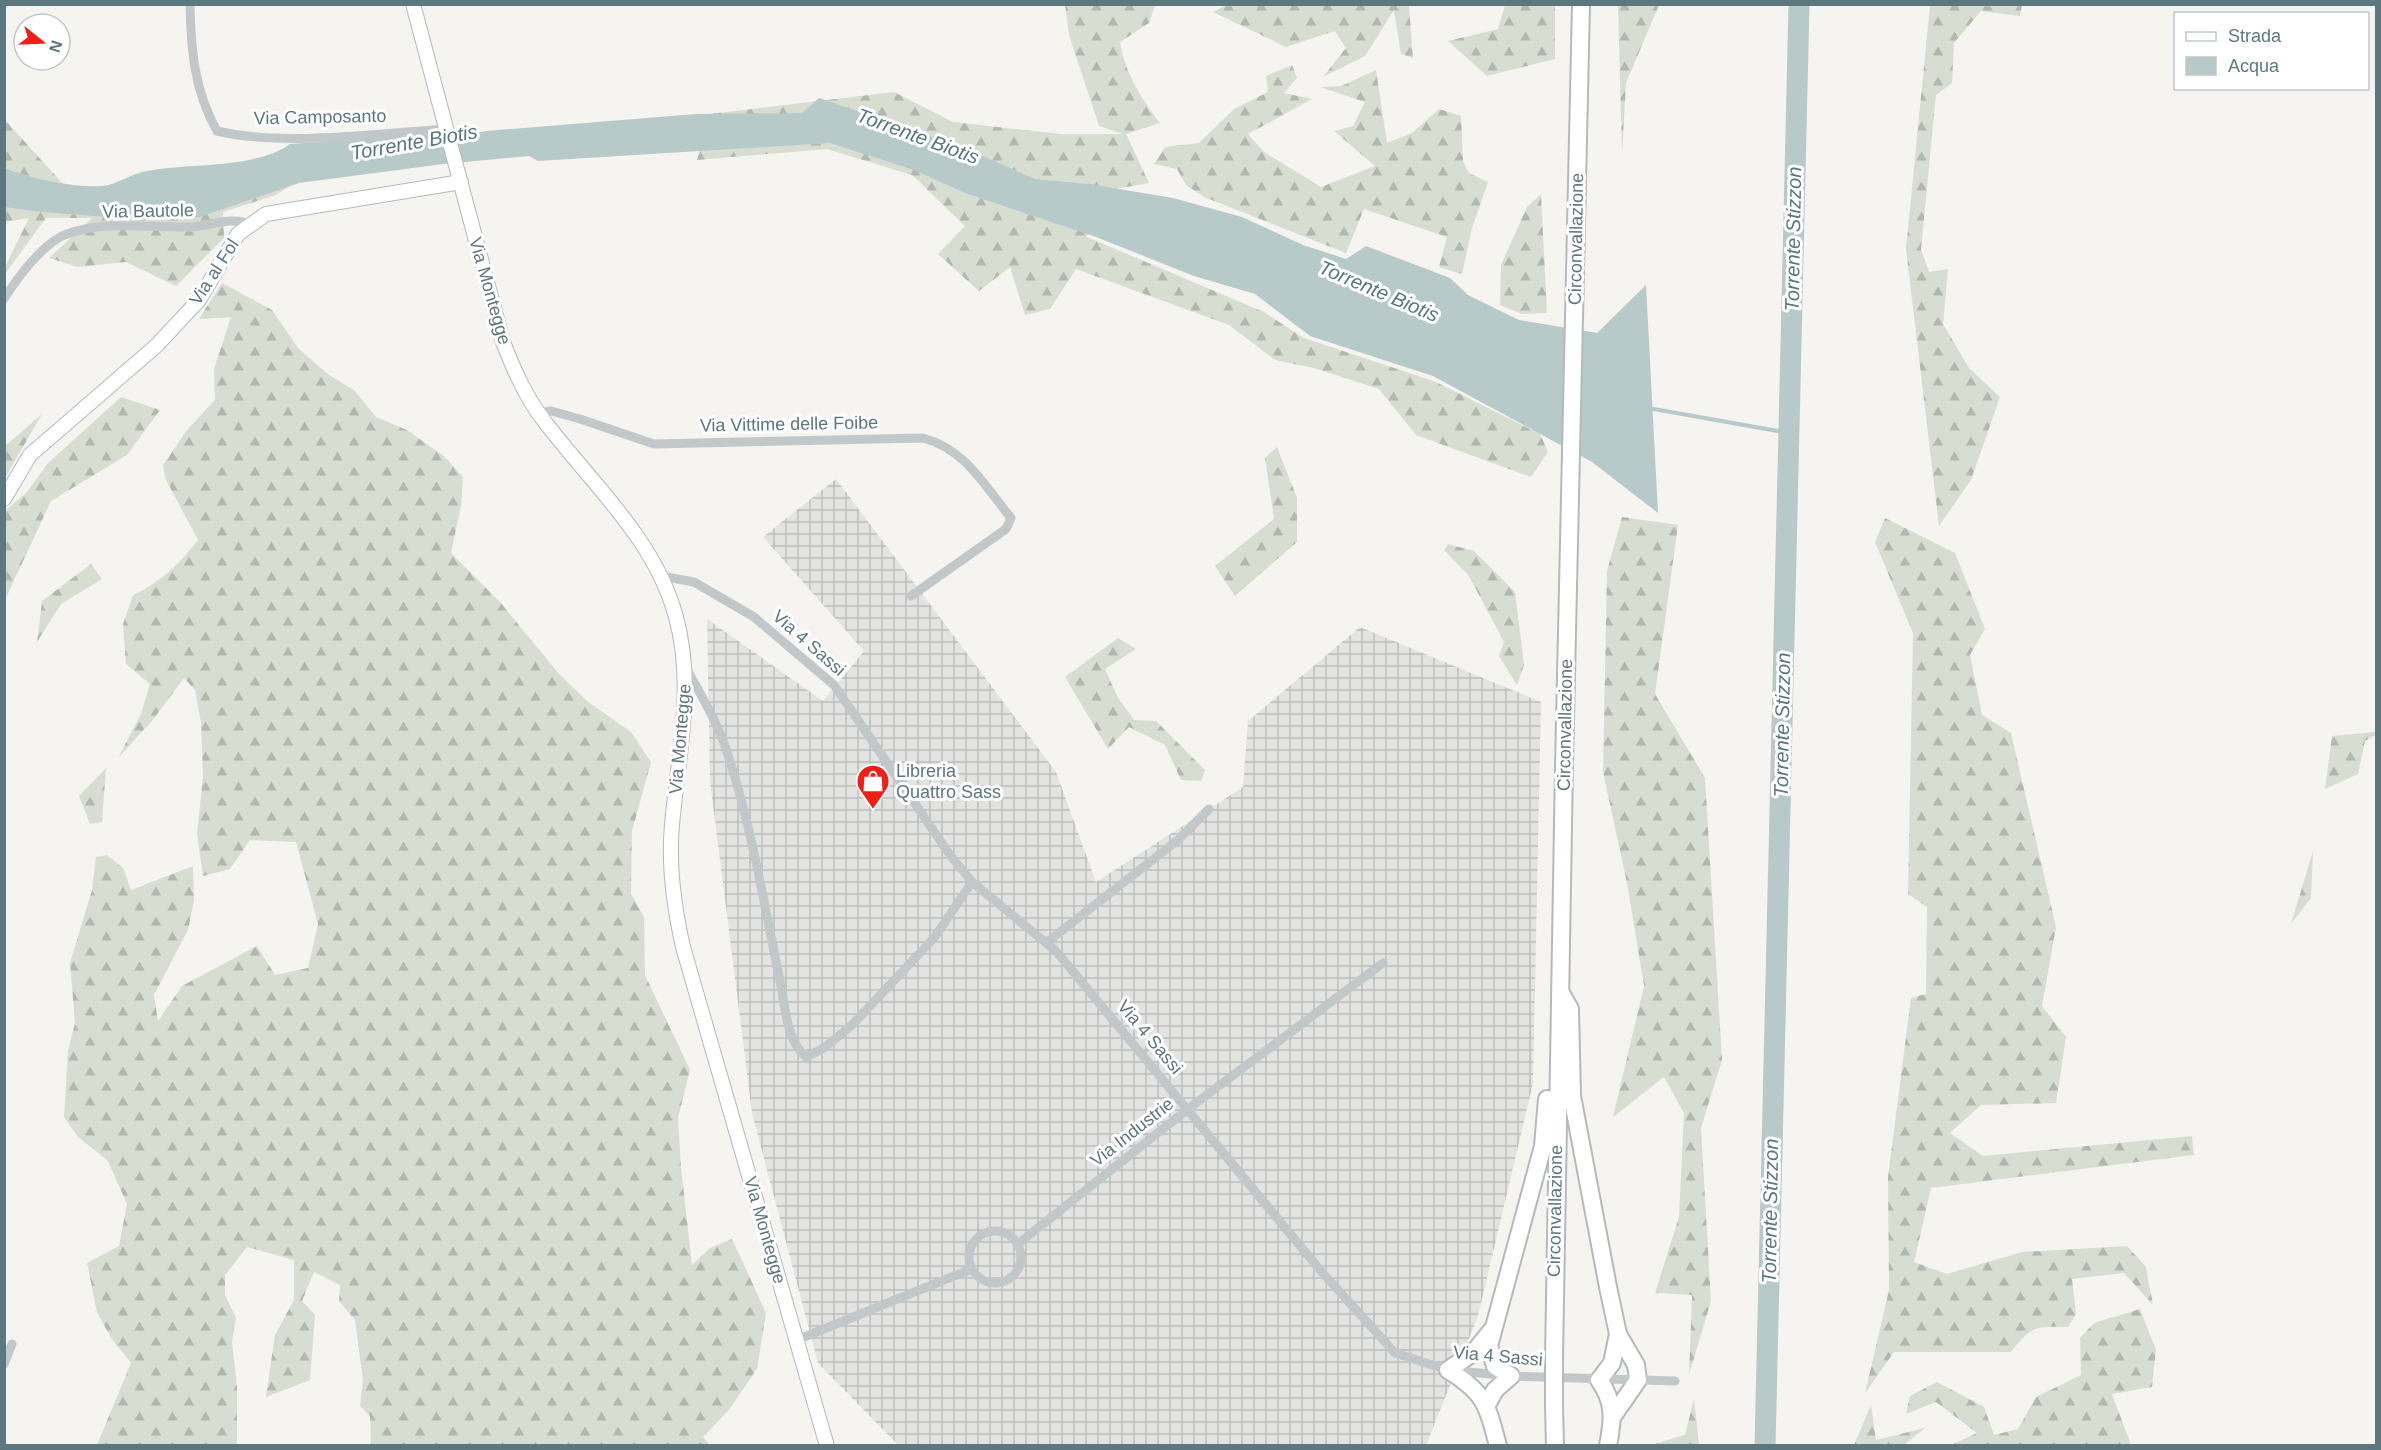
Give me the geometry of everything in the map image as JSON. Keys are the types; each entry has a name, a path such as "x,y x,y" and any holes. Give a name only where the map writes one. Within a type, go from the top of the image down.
{"highway":[{"name":"Circonvallazione","path":"1555,1446 1559,989 1581,4"},
{"path":"1487,1405 1495,1390 1511,1376 1495,1366 1489,1346 1543,1146 1554,994 1559,989 1570,1009 1572,1096 1618,1334 1636,1365 1638,1380 1613,1416"},
{"path":"1492,1330 1474,1352 1448,1370 1473,1388 1487,1405 1498,1446"},
{"path":"1608,1446 1613,1416 1609,1393 1599,1380 1612,1363 1618,1334"}],"street":[{"name":"Via Camposanto","path":"190,4 190,48 195,77 207,113 217,131 277,138 449,135"},
{"name":"Via Montegge","path":"414,4 503,342 515,372 539,413 639,538 661,576 676,617 684,664 686,699 671,827 671,875 676,913 686,958 827,1446"},
{"name":"Via al Fol","path":"4,498 30,454 156,346 199,300 238,234 249,224 266,214 461,182"},
{"name":"Via Bautole","path":"4,299 36,256 66,234 102,227 208,226 232,220 249,224"},
{"name":"Via Vittime delle Foibe","path":"539,413 551,411 570,416 654,444 922,438 943,443 962,457 1011,518 1006,530 911,596"},
{"name":"Via 4 Sassi","path":"661,576 694,582 754,617 834,685 950,855 972,882 1046,943 1188,1109 1321,1271 1395,1353 1448,1370 1511,1376 1675,1381"},
{"path":"684,664 709,709 725,748 747,828 796,1049 806,1056 824,1048 852,1025 934,938 972,882"},
{"path":"1046,943 1178,840 1209,809"},
{"name":"Via Industrie","path":"1019,1243 1032,1230 1188,1109 1383,963"},
{"path":"990,1231 1006,1232 1019,1243 1022,1264 1009,1281 987,1283 971,1269 969,1253 976,1239 990,1231"},
{"path":"797,1340 971,1269"},
{"path":"4,1364 12,1344"}],"shaded area":[{"path":"836,479 1056,772 1096,882 1243,787 1248,721 1360,627 1541,702 1533,1083 1478,1316 1426,1445 898,1445 818,1363 752,1113 710,781 707,619 823,701 864,651 763,537"}],"green space":[{"path":"1228,4 1412,5 1409,6 1413,58 1401,54 1394,10 1365,56 1323,77 1346,48 1335,31 1286,47 1213,12"},
{"path":"1065,5 1155,5 1149,23 1120,42 1125,64 1135,85 1160,123 1126,134 1149,183 1099,192 1087,237 1264,312 1304,338 1436,382 1540,434 1548,452 1531,477 1416,435 1379,389 1314,368 1275,360 1229,325 1076,269 1050,309 1025,315 1010,267 979,291 938,254 965,226 912,175 827,149 697,160 709,114 894,92 953,122 1061,134 1123,134 1099,126 1069,35"},
{"path":"1505,5 1555,5 1555,59 1487,76 1448,41 1498,29"},
{"path":"1618,5 1659,5 1626,83 1622,154"},
{"path":"1930,5 2022,5 2020,16 1981,11 1954,43 1952,83 1936,95 1921,249 1929,272 1948,269 1943,324 1969,368 2000,397 1971,480 1939,526 1906,249"},
{"path":"1292,65 1297,78 1284,93 1312,99 1248,134 1264,152 1321,187 1375,166 1334,131 1353,126 1365,102 1320,87 1341,86 1376,70 1387,143 1412,133 1439,109 1461,116 1463,161 1469,173 1488,182 1472,228 1462,274 1439,267 1447,237 1364,209 1346,253 1204,197 1186,185 1177,169 1154,164 1165,147 1199,143 1234,109 1268,92 1266,76"},
{"path":"4,119 65,186 114,188 304,177 276,195 223,212 224,238 176,286 126,262 78,267 49,258 92,218 46,218 5,274 5,267 29,218 5,222"},
{"path":"1541,194 1547,313 1522,314 1500,305 1501,265 1527,207"},
{"path":"222,283 272,310 298,348 329,375 354,390 376,417 407,430 445,457 463,477 461,506 451,553 500,602 559,674 587,701 631,732 651,762 632,831 631,894 644,917 645,975 690,1070 678,1118 692,1265 710,1248 732,1239 766,1313 757,1369 728,1411 703,1437 710,1445 371,1445 370,1416 360,1406 363,1380 355,1320 339,1301 340,1285 314,1272 302,1301 315,1315 310,1380 266,1397 275,1335 294,1300 294,1260 247,1247 225,1275 225,1295 236,1318 232,1342 237,1387 237,1445 97,1445 131,1363 111,1338 97,1312 87,1263 119,1246 127,1204 108,1161 78,1137 64,1117 68,1051 75,1023 70,963 92,890 96,857 107,855 123,868 131,890 193,866 194,900 188,930 154,995 158,1021 182,986 257,946 275,975 308,968 318,924 296,842 250,840 230,869 203,876 197,834 203,776 201,723 195,690 184,678 152,721 118,758 141,714 150,684 126,664 123,624 133,595 169,572 198,540 166,480 163,465 187,430 215,400 214,369 231,317 199,319"},
{"path":"121,397 160,410 127,455 51,501 5,600 6,510 27,492 48,463"},
{"path":"42,414 5,478 5,446"},
{"path":"1277,447 1297,498 1297,542 1235,596 1215,566 1274,519 1265,458"},
{"path":"1622,517 1678,525 1655,694 1705,778 1722,1060 1701,1128 1711,1301 1689,1375 1692,1295 1655,1293 1679,1217 1684,1113 1664,1077 1613,1117 1644,986 1627,883 1603,772 1607,571"},
{"path":"1885,518 1955,553 1985,629 1970,655 1982,715 2011,733 2056,927 2042,1006 2066,1037 2056,1103 1981,1105 1950,1133 1983,1156 2192,1136 2194,1155 1931,1188 1914,1262 1947,1274 2022,1252 2127,1246 2146,1267 2153,1305 2124,1273 2072,1279 2076,1314 2068,1327 2035,1329 2029,1332 2011,1352 1894,1352 1865,1393 1889,1290 1888,1177 1911,998 1926,994 1927,907 1908,894 1913,633 1875,542"},
{"path":"1448,544 1474,551 1515,592 1524,665 1517,685 1499,656 1504,642 1469,576 1444,550"},
{"path":"91,564 102,579 61,604 37,642 42,601"},
{"path":"1118,638 1136,649 1105,669 1118,698 1134,720 1156,721 1205,770 1201,781 1181,780 1165,745 1129,727 1108,749 1065,677"},
{"path":"2376,732 2376,735 2365,741 2358,774 2325,789 2332,736"},
{"path":"106,768 102,822 90,824 79,796"},
{"path":"2313,851 2311,898 2291,924"},
{"path":"2140,1309 2156,1350 2152,1387 2112,1394 2131,1445 1951,1445 1977,1433 1936,1402 1906,1414 1910,1396 1937,1382 1984,1407 1994,1435 2018,1429 2036,1397 2081,1375 2080,1338 2094,1323"},
{"path":"1694,1399 1699,1445 1651,1445 1685,1435"},
{"path":"1871,1405 1876,1440 1925,1428 1904,1445 1854,1445"}],"water":[{"path":"819,98 962,147 1035,179 1089,184 1173,198 1242,217 1303,245 1346,259 1366,246 1450,278 1468,295 1519,320 1597,333 1646,285 1658,513 1592,462 1433,376 1310,336 1255,294 1194,276 1096,237 965,193 914,170 830,143 538,161 529,156 443,164 299,183 200,217 147,220 5,207 4,168 53,182 79,186 103,186 142,172 258,158 290,144 426,135 441,139 486,131 696,114 802,113"}],"waterway":[{"name":"Torrente Stizzon","path":"1765,1446 1799,4"},
{"name":"Torrente Biotis","path":"1648,408 1789,433"}],"place":[{"name":"Libreria Quattro Sass","path":"873,810"}]}
